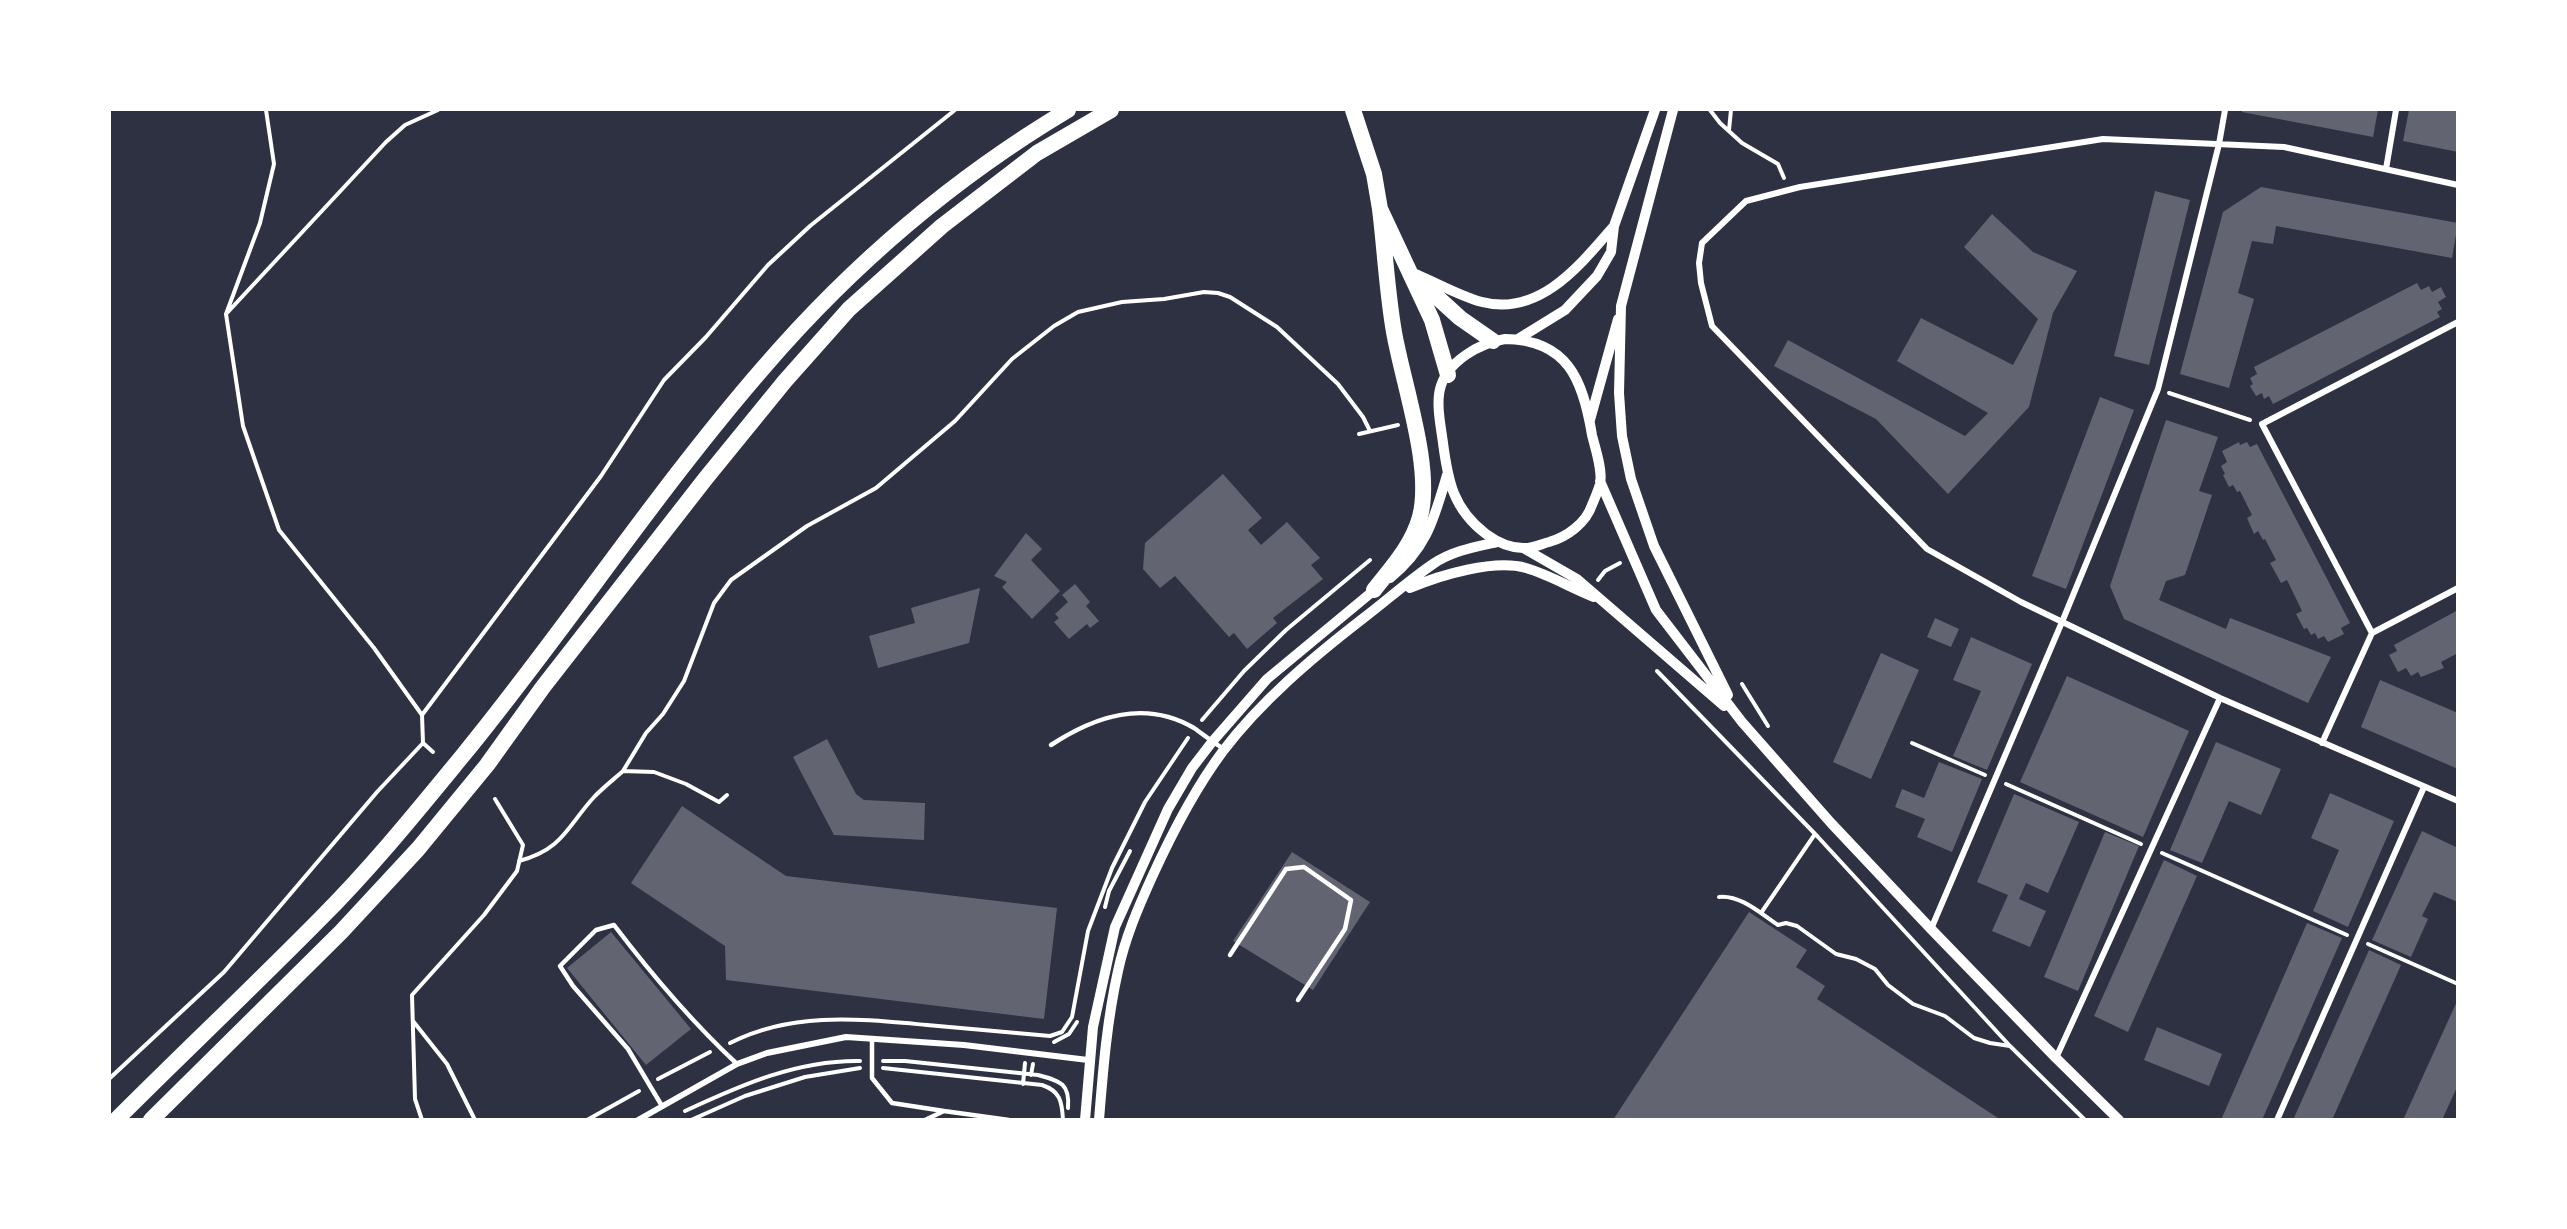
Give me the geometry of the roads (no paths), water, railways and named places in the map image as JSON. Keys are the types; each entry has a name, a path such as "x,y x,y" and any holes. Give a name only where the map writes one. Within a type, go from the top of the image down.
{"highway":[{"path":"116,1119 323,916 399,832 517,687 692,455 765,366 825,302 925,209 1021,137 1068,110"},
{"path":"151,1119 341,932 418,849 487,765 543,687 706,478 785,381 849,309 942,226 1037,153 1111,110"},
{"path":"1357,114 1380,209 1394,331 1414,422 1424,485 1420,517 1409,545 1374,590"},
{"path":"1380,209 1432,320 1448,375"},
{"path":"1409,271 1460,318 1494,341"}],"street":[{"path":"1518,339 1565,310 1597,276 1611,252 1614,226 1655,110"},
{"path":"1590,420 1673,110"},
{"path":"1931,929 2158,389 2219,144 2225,110"},
{"path":"2385,169 2396,110"},
{"path":"2457,185 2284,147 2103,139 1788,190 1746,201 1702,243 1699,263 1701,283 1712,326 1927,549 2021,602 2220,698 2457,801"},
{"path":"1409,271 1483,302 1508,304 1536,297 1561,282 1585,260 1614,226"},
{"path":"1621,306 1619,393 1622,436 1631,479 1654,546 1742,722"},
{"path":"2372,633 2262,424 2457,322"},
{"path":"1742,722 1577,579 1524,549 1497,542 1462,513 1447,476 1440,423 1440,388 1463,356 1479,346 1494,341 1518,339 1540,343 1561,358 1579,382 1590,420 1600,481 1656,610 1742,722 1831,823 2056,1058 2119,1119"},
{"path":"1085,1119 1088,1060 1102,977 1121,912 1168,809 1192,768 1267,679 1409,563 1432,526 1447,476"},
{"path":"1524,549 1561,539 1583,522 1590,510 1600,481"},
{"path":"1099,1119 1112,1003 1118,969 1129,931 1168,843 1197,789 1224,749 1319,652 1433,564 1465,549 1497,542"},
{"path":"1395,594 1432,579 1504,564 1524,567 1548,575 1602,600"},
{"path":"2322,743 2372,633 2457,588"},
{"path":"2056,1058 2220,698"},
{"path":"2277,1119 2424,787"},
{"path":"638,1119 737,1064 767,1053 846,1037 964,1045 1088,1060"}],"lane":[{"path":"1052,745 1094,720 1130,713 1156,715 1185,724 1224,749"},
{"path":"1230,955 1286,869 1304,867 1351,900 1345,929 1298,1000"},
{"path":"662,1106 628,1049 573,986 560,966 596,930 614,925 663,988 699,1028 737,1064"},
{"path":"872,1039 872,1078 892,1103 1009,1119"},
{"path":"925,1119 944,1111"}]}
